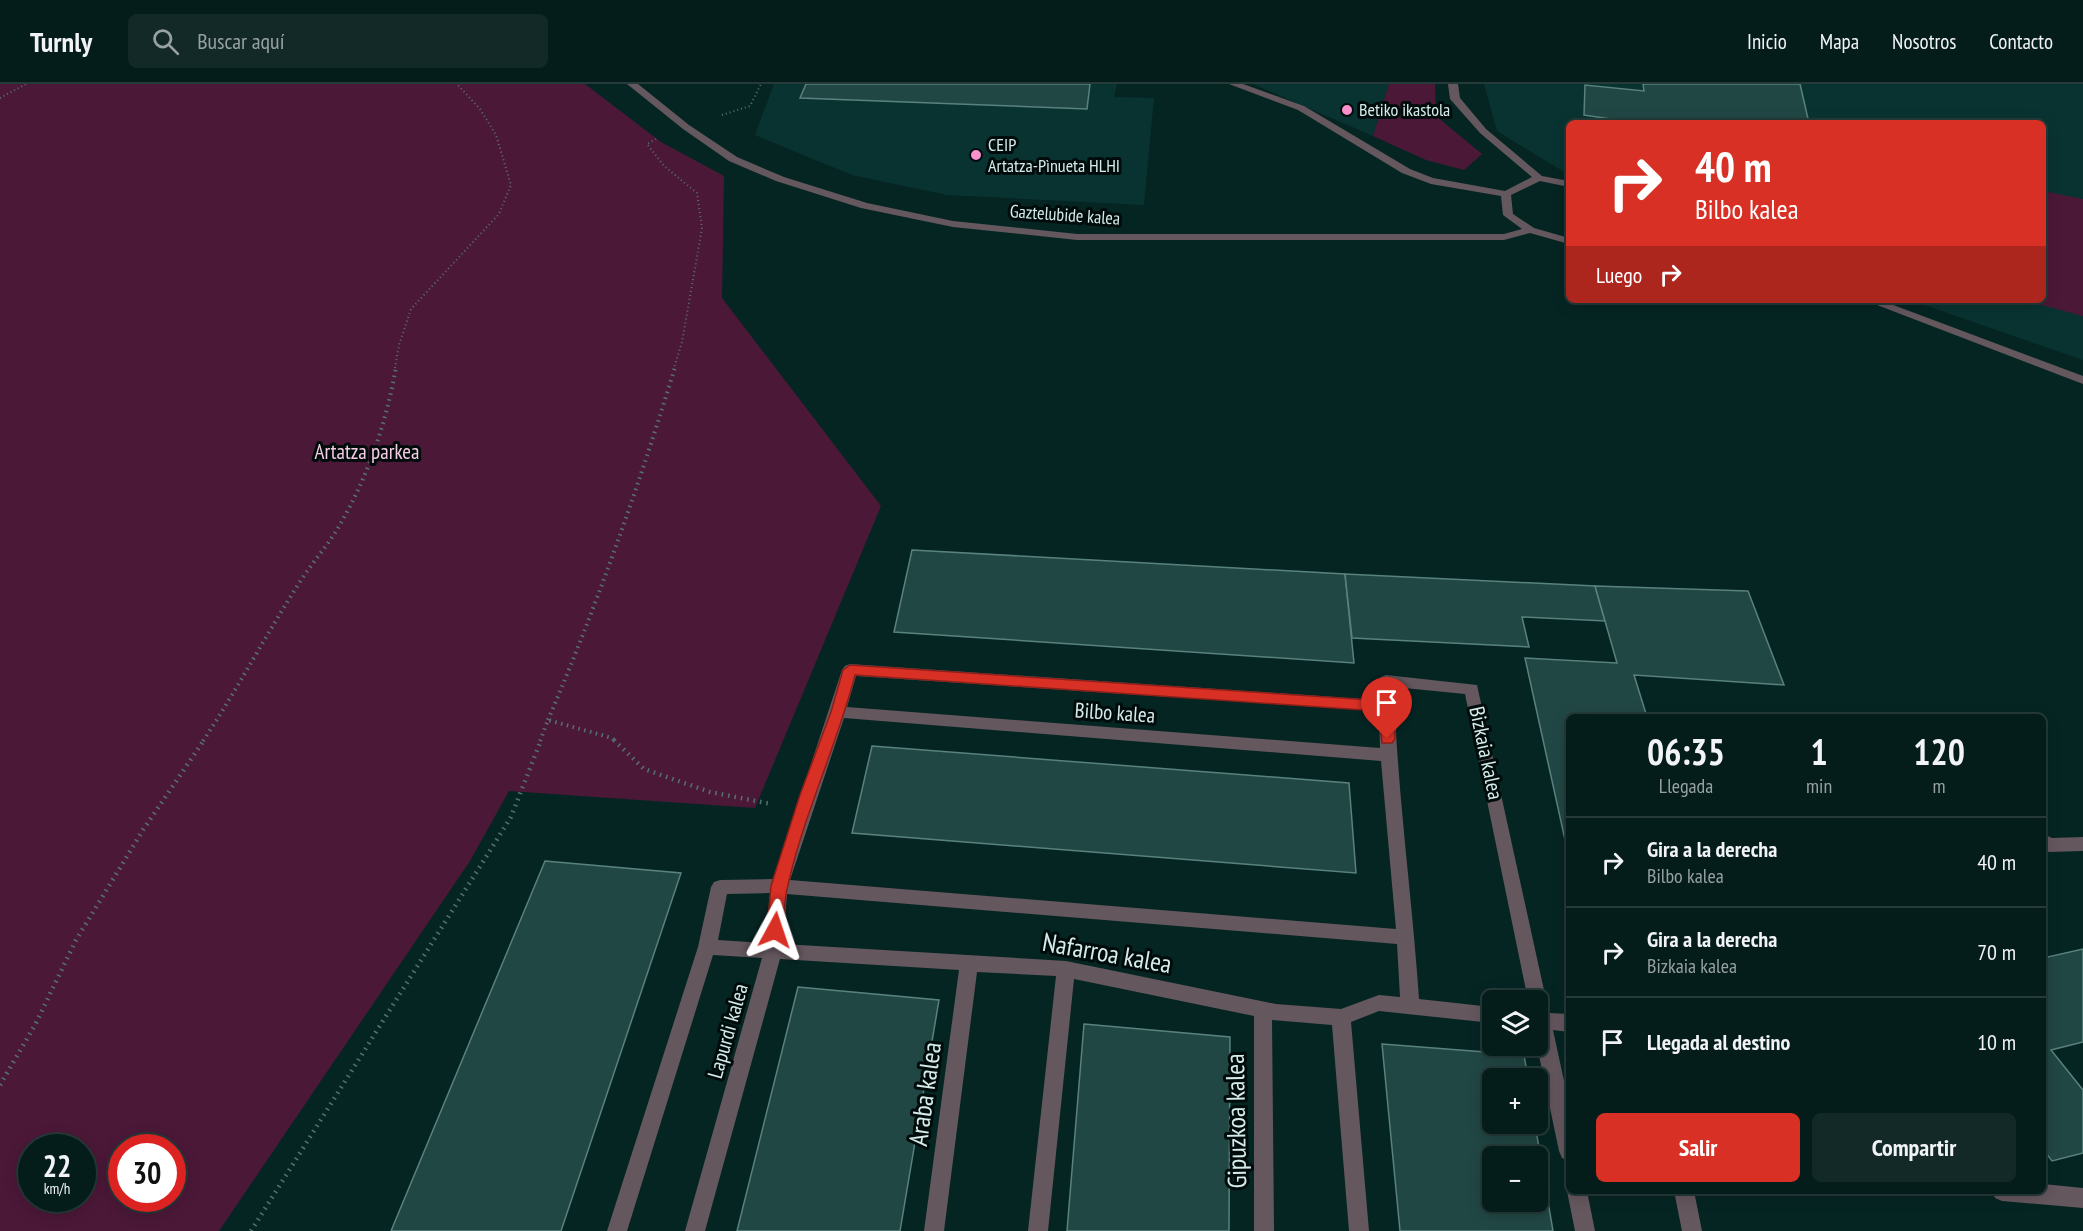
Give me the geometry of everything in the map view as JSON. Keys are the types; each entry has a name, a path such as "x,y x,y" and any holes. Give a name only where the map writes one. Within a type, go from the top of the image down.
{"street":[{"name":"Gaztelubide kalea","path":"632,84 686,127 733,159 780,179 865,206 953,224 1077,237 1504,237 1530,230"},
{"path":"1234,84 1301,108 1407,171 1431,181 1506,194 1539,178"},
{"path":"1453,84 1455,99 1483,131 1539,178 1566,183"},
{"path":"1506,194 1508,215 1530,230 1566,240"},
{"path":"1878,303 2083,380"},
{"name":"Bilbo kalea","path":"850,670 1386,706"},
{"name":"Lapurdi kalea","path":"695,1231 773,952 779,886 850,670"},
{"name":"Bizkaia kalea","path":"1410,1007 1403,895 1388,755 1386,681 1472,689 1535,990"},
{"name":"Bilbo kalea","path":"838,712 1388,755"},
{"path":"2046,842 2083,844"},
{"name":"Nafarroa kalea","path":"720,887 779,886 1405,938"},
{"name":"Lapurdi kalea","path":"617,1231 707,947 720,887"},
{"name":"Nafarroa kalea","path":"707,947 1066,969 1263,1010 1341,1017 1379,1003 1482,1014"},
{"name":"Araba kalea","path":"934,1231 969,963"},
{"path":"1038,1231 1066,969"},
{"name":"Gipuzkoa kalea","path":"1263,1010 1264,1231"},
{"path":"1341,1017 1359,1231"},
{"path":"1548,1021 1566,1023"},
{"name":"Bizkaia kalea","path":"1548,1053 1566,1137"},
{"path":"1578,1194 1585,1231"},
{"path":"1685,1194 1692,1231"},
{"path":"2037,1194 2083,1198"}],"path":[{"path":"0,98 26,84"},
{"path":"0,1084 35,1025 76,940 143,830 228,704 298,585 335,532 360,486 378,442 392,389 399,345 411,309 499,214 511,185 504,158 496,135 480,109 457,84"},
{"path":"251,1231 511,817 580,645 658,420 681,342 702,228 697,193 664,166 647,144 686,127 750,106 761,84"},
{"path":"548,720 612,738 644,769 710,792 773,805"}],"shaded area":[{"name":"CEIP Artatza-Pìnueta HLHI","path":"774,84 1117,84 1114,97 1154,98 1144,205 947,195 852,175 755,135"},
{"name":"Betiko ikastola","path":"1253,84 1389,84 1373,136"},
{"path":"1484,84 2083,84 2083,360 1919,303 2046,303 2046,120 1566,120 1566,173 1497,131"}],"green space":[{"name":"Artatza parkea","path":"0,84 585,84 661,142 724,176 722,298 881,506 755,808 509,791 470,861 219,1231 0,1231"},
{"path":"1389,84 1435,84 1436,116 1482,154 1464,170 1426,160 1373,136"},
{"path":"2046,192 2083,199 2083,316 2035,303 2046,303"}],"building":[{"path":"806,84 1090,84 1087,109 800,98"},
{"path":"1643,84 1800,84 1808,120 1618,120 1584,115 1585,85 1644,91"},
{"path":"912,550 1345,574 1354,663 894,632"},
{"path":"1345,574 1595,586 1605,621 1522,617 1529,647 1352,638"},
{"path":"1595,586 1748,591 1784,685 1634,675 1646,714 1566,714 1566,844 1525,658 1617,663"},
{"path":"872,746 1349,783 1356,873 852,833"},
{"path":"545,861 681,873 561,1231 391,1231"},
{"path":"2083,949 2083,1042 2051,1050 2083,1090 2083,1153 2052,1161 2046,1153 2046,957"},
{"path":"798,987 939,1000 900,1231 737,1231"},
{"path":"1084,1024 1230,1037 1229,1231 1067,1231"},
{"path":"1382,1044 1482,1052 1482,1056 1524,1056 1526,1068 1482,1068 1482,1134 1537,1134 1539,1146 1482,1146 1482,1212 1548,1212 1548,1201 1553,1231 1400,1231"}],"place":[{"name":"Betiko ikastola","path":"1347,110"},
{"name":"CEIP Artatza-Pìnueta HLHI","path":"976,155"}],"route":[{"path":"775,930 779,886 850,670 1386,706 1387,739"}]}
